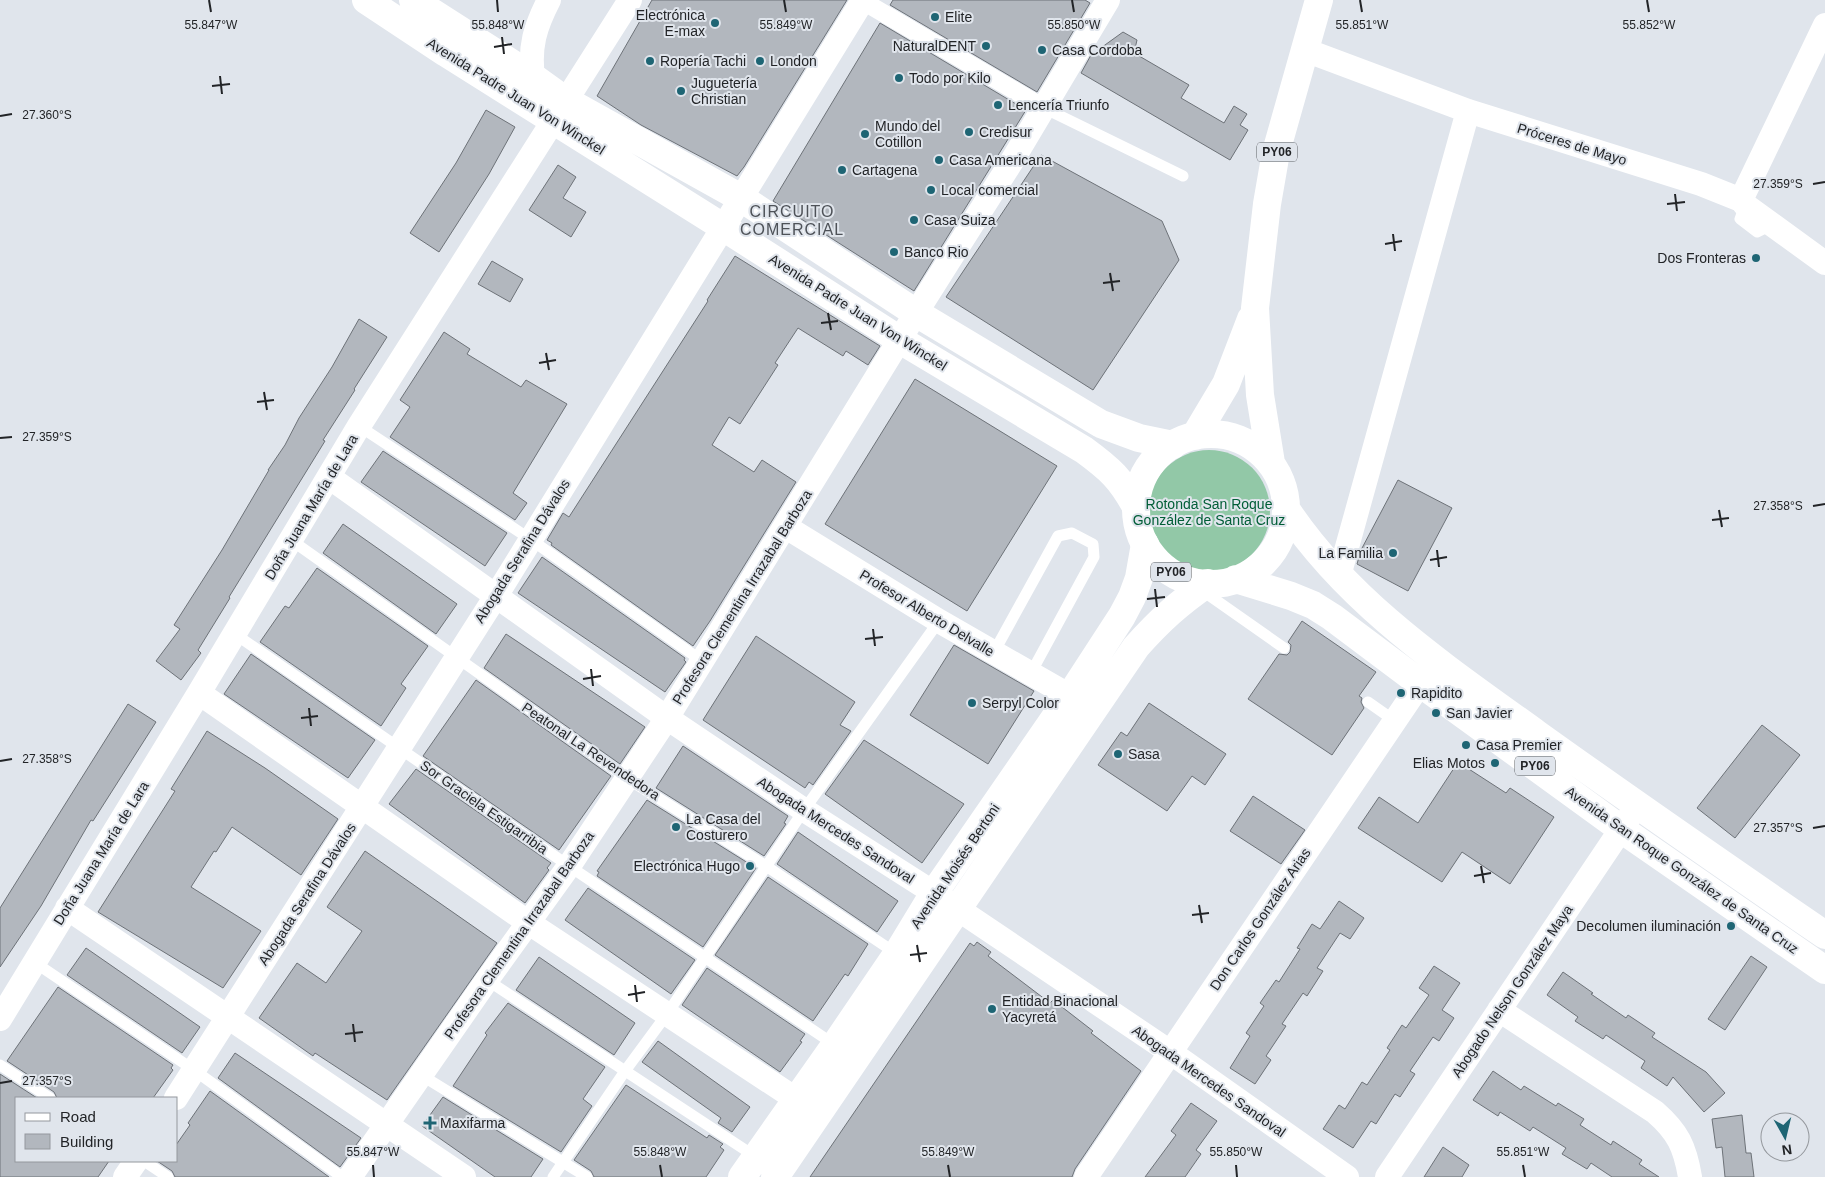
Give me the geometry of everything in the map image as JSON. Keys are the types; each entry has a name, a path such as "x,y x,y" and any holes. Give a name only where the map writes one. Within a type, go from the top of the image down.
{"main road":[{"name":"Avenida Padre Juan Von Winckel","path":"366,0 446,53 559,111 741,198 916,313 1101,424 1139,438 1184,440"},
{"name":"Avenida Padre Juan Von Winckel","path":"413,0 533,77 559,111 723,226 900,340 1084,450 1107,466 1123,484 1136,507"},
{"name":"PY06","path":"1255,308 1226,384 1184,440 1156,458 1144,476 1136,507 1137,520 1145,544 1156,560 1171,572 1204,586 1236,579 1254,570 1269,556 1280,538 1284,524 1286,509 1282,485 1271,463 1260,395 1255,308 1267,204 1276,152 1319,0"},
{"name":"PY06","path":"1184,440 1220,434 1242,441 1262,454 1271,463"},
{"name":"Avenida San Roque González de Santa Cruz","path":"1286,509 1305,538 1339,576 1436,661 1637,806 1825,935"},
{"name":"Avenida Moisés Bertoni","path":"775,1177 835,1045 934,894 1070,696 1122,616 1139,578 1145,544"},
{"name":"Avenida San Roque González de Santa Cruz","path":"1236,579 1291,596 1313,605 1332,617 1621,828 1825,970"},
{"name":"Avenida Moisés Bertoni","path":"749,1167 808,1107 958,910 1136,647 1179,603 1204,586"}],"street":[{"path":"533,77 531,66 534,37 537,23 549,0"},
{"name":"Doña Juana María de Lara","path":"0,1019 292,540 359,426 630,0"},
{"path":"862,0 1044,108"},
{"name":"Abogada Serafina Dávalos","path":"177,1097 362,807 455,657 496,596 862,0"},
{"name":"Profesora Clementina Irrazabal Barboza","path":"350,1177 486,980 569,866 668,718 916,313 1012,161 1108,0"},
{"path":"1743,203 1825,25"},
{"name":"Próceres de Mayo","path":"1305,50 1468,111 1701,184 1743,203 1825,263"},
{"path":"1339,576 1468,111"},
{"name":"Abogada Mercedes Sandoval","path":"329,477 668,718 1170,1052 1348,1177"},
{"name":"Profesor Alberto Delvalle","path":"786,527 939,621 1070,696"},
{"name":"Don Carlos González Arias","path":"1086,1177 1436,661"},
{"path":"199,693 528,923 808,1107"},
{"name":"Abogado Nelson González Maya","path":"1387,1177 1637,806"},
{"path":"67,908 464,1177"},
{"path":"1499,1010 1655,1112 1672,1127 1682,1146 1690,1177"},
{"path":"125,1177 135,1162"}],"lane":[{"path":"1044,108 1182,176"},
{"path":"359,426 530,539 702,661"},
{"path":"994,652 1058,536 1072,533 1086,540 1093,544 1094,557 1031,673"},
{"name":"Peatonal La Revendedora","path":"292,540 628,779 766,866 896,954"},
{"path":"1204,586 1284,648"},
{"path":"553,1177 625,1071 667,1014 704,956 804,810 939,621"},
{"name":"Sor Graciela Estigarribia","path":"234,634 569,866 835,1045"},
{"path":"1368,702 1395,721"},
{"path":"34,962 194,1070 342,1177"},
{"path":"486,980 625,1071 749,1167"},
{"path":"0,1065 48,1097"},
{"path":"421,1075 587,1177"},
{"path":"146,1162 168,1177"}],"green space":[{"name":"Rotonda San Roque González de Santa Cruz","path":"1209,450 1221,451 1232,455 1252,468 1265,488 1269,499 1269,523 1265,534 1252,554 1232,567 1221,571 1209,572 1197,571 1186,567 1166,554 1153,534 1149,523 1148,511 1149,499 1153,488 1166,468 1186,455 1197,451"}],"building":[{"path":"652,0 847,0 737,176 641,125 597,96"},
{"path":"893,0 1085,0 1090,3 1037,92 890,5"},
{"path":"880,23 1026,110 914,291 773,201"},
{"path":"1123,32 1137,40 1134,53 1189,85 1181,98 1224,123 1234,106 1247,114 1240,125 1248,130 1230,160 1081,73 1091,55"},
{"path":"486,110 515,127 489,174 439,252 410,233 456,163"},
{"path":"1041,155 1162,221 1179,260 1093,390 946,297"},
{"path":"558,165 576,177 563,198 586,212 571,237 529,210"},
{"path":"735,256 880,346 868,365 846,351 843,356 798,328 775,363 778,365 740,424 729,417 712,445 754,472 762,460 796,482 693,646 551,545 552,543 547,540 563,513 569,517"},
{"path":"492,261 523,279 510,302 478,284"},
{"path":"359,319 387,337 229,597 198,650 201,653 181,680 156,661 180,629 174,625 222,550"},
{"path":"444,332 470,349 467,354 521,387 526,380 567,404 513,493 527,503 515,520 390,437 410,407 400,400"},
{"path":"915,379 1057,466 967,611 825,524"},
{"path":"383,451 507,533 485,566 361,482"},
{"path":"1398,480 1452,508 1408,591 1357,564 1361,550"},
{"path":"343,524 457,604 436,634 323,553"},
{"path":"542,557 685,658 686,662 665,692 518,593"},
{"path":"317,568 428,646 401,684 406,688 381,726 260,642 285,606 289,608"},
{"path":"1302,621 1376,672 1359,696 1362,698 1361,702 1364,708 1332,755 1248,699 1279,654 1287,655 1290,652 1291,645 1288,642"},
{"path":"506,634 645,727 620,764 484,668"},
{"path":"756,636 855,702 840,725 851,731 813,785 809,782 805,788 703,720"},
{"name":"Serpyl Color","path":"954,645 1034,691 988,764 910,715"},
{"path":"251,654 375,740 348,778 224,694"},
{"path":"476,680 611,776 559,850 423,756"},
{"path":"1149,703 1226,754 1205,785 1192,776 1167,811 1098,765 1121,732 1127,736"},
{"path":"128,704 156,722 93,821 91,820 41,906 0,967 0,908"},
{"path":"1762,725 1800,755 1735,838 1697,808"},
{"path":"207,731 265,768 338,819 301,875 232,827 216,852 214,851 191,887 261,931 223,988 98,912 175,791 171,789"},
{"path":"864,740 964,804 922,863 825,794"},
{"path":"683,746 788,816 784,823 786,824 764,856 656,788"},
{"path":"1458,762 1506,793 1510,788 1554,817 1510,884 1462,852 1442,882 1358,828 1379,797 1418,823"},
{"path":"416,769 551,863 547,868 549,870 525,903 389,804"},
{"path":"1253,796 1305,830 1281,864 1230,831"},
{"path":"647,800 756,868 703,947 597,876 599,872 597,871"},
{"path":"798,832 898,901 877,932 777,864"},
{"path":"365,851 497,943 387,1100 315,1053 313,1056 259,1018 297,963 326,983 362,931 327,907"},
{"path":"768,877 868,944 848,976 845,974 813,1021 715,955"},
{"path":"588,888 695,960 671,994 565,920"},
{"path":"1339,901 1364,918 1350,939 1340,933 1317,968 1323,971 1307,996 1303,993 1282,1024 1286,1026 1266,1056 1271,1060 1255,1084 1230,1068 1250,1036 1246,1033 1264,1006 1260,1003 1276,980 1279,982 1300,949 1297,948 1312,924 1320,929"},
{"name":"Entidad Binacional Yacyretá","path":"977,942 991,952 988,956 1050,1003 1053,1000 1093,1031 1091,1033 1141,1071 1075,1169 1072,1177 810,1177 970,943 974,946"},
{"path":"86,948 200,1027 182,1053 67,975"},
{"path":"1751,956 1767,967 1725,1030 1708,1019"},
{"path":"539,957 635,1023 614,1055 516,990"},
{"path":"1434,966 1460,983 1442,1010 1454,1018 1439,1041 1433,1037 1410,1071 1415,1074 1400,1097 1395,1094 1376,1124 1371,1121 1353,1148 1323,1129 1339,1105 1345,1109 1362,1082 1367,1085 1390,1050 1387,1048 1402,1025 1406,1028 1429,995 1419,988"},
{"path":"707,968 805,1034 800,1041 802,1042 780,1072 682,1005"},
{"path":"1563,972 1626,1018 1628,1015 1655,1033 1652,1037 1706,1072 1725,1093 1704,1112 1673,1077 1667,1086 1641,1068 1645,1061 1606,1035 1603,1039 1575,1021 1578,1017 1547,995"},
{"path":"58,987 173,1065 171,1068 173,1070 154,1097 56,1097 54,1092 7,1061"},
{"path":"508,1003 605,1067 583,1099 592,1106 561,1152 453,1086 487,1035 485,1033"},
{"path":"658,1041 750,1107 732,1132 718,1123 721,1118 642,1062"},
{"path":"235,1053 361,1138 340,1167 218,1078"},
{"path":"1493,1071 1521,1090 1524,1086 1556,1106 1558,1103 1584,1119 1580,1125 1611,1145 1613,1141 1642,1160 1639,1164 1659,1177 1612,1177 1591,1163 1587,1169 1562,1154 1566,1148 1533,1127 1530,1131 1500,1112 1498,1116 1473,1100"},
{"path":"0,1074 35,1097 15,1097 15,1162 108,1162 98,1177 0,1177"},
{"path":"626,1085 707,1138 709,1135 723,1144 720,1147 724,1150 706,1177 594,1177 591,1171 574,1160"},
{"path":"210,1091 329,1177 175,1177 172,1171 158,1162 178,1162 178,1142 190,1125 188,1123"},
{"path":"443,1097 543,1159 531,1177 495,1177 422,1126"},
{"path":"1191,1103 1217,1121 1196,1150 1201,1154 1185,1177 1145,1177 1176,1135 1171,1131"},
{"path":"1742,1115 1746,1153 1751,1153 1754,1177 1725,1177 1722,1147 1716,1148 1712,1119"},
{"path":"1443,1147 1469,1165 1462,1177 1424,1177"}],"place":[{"name":"Elite","path":"935,17"},
{"name":"Electrónica E-max","path":"715,23"},
{"name":"NaturalDENT","path":"986,46"},
{"name":"Casa Cordoba","path":"1042,50"},
{"name":"Ropería Tachi","path":"650,61"},
{"name":"London","path":"760,61"},
{"name":"Todo por Kilo","path":"899,78"},
{"name":"Juguetería Christian","path":"681,91"},
{"name":"Lencería Triunfo","path":"998,105"},
{"name":"Credisur","path":"969,132"},
{"name":"Mundo del Cotillon","path":"865,134"},
{"name":"Casa Americana","path":"939,160"},
{"name":"Cartagena","path":"842,170"},
{"name":"Local comercial","path":"931,190"},
{"name":"Casa Suiza","path":"914,220"},
{"name":"Banco Rio","path":"894,252"},
{"name":"Dos Fronteras","path":"1756,258"},
{"name":"La Familia","path":"1393,553"},
{"name":"Rapidito","path":"1401,693"},
{"name":"Serpyl Color","path":"972,703"},
{"name":"San Javier","path":"1436,713"},
{"name":"Casa Premier","path":"1466,745"},
{"name":"Sasa","path":"1118,754"},
{"name":"Elias Motos","path":"1495,763"},
{"name":"La Casa del Costurero","path":"676,827"},
{"name":"Electrónica Hugo","path":"750,866"},
{"name":"Decolumen iluminación","path":"1731,926"},
{"name":"Entidad Binacional Yacyretá","path":"992,1009"},
{"name":"Maxifarma","path":"430,1123"}],"district":[{"name":"CIRCUITO COMERCIAL","path":"792,220"}]}
